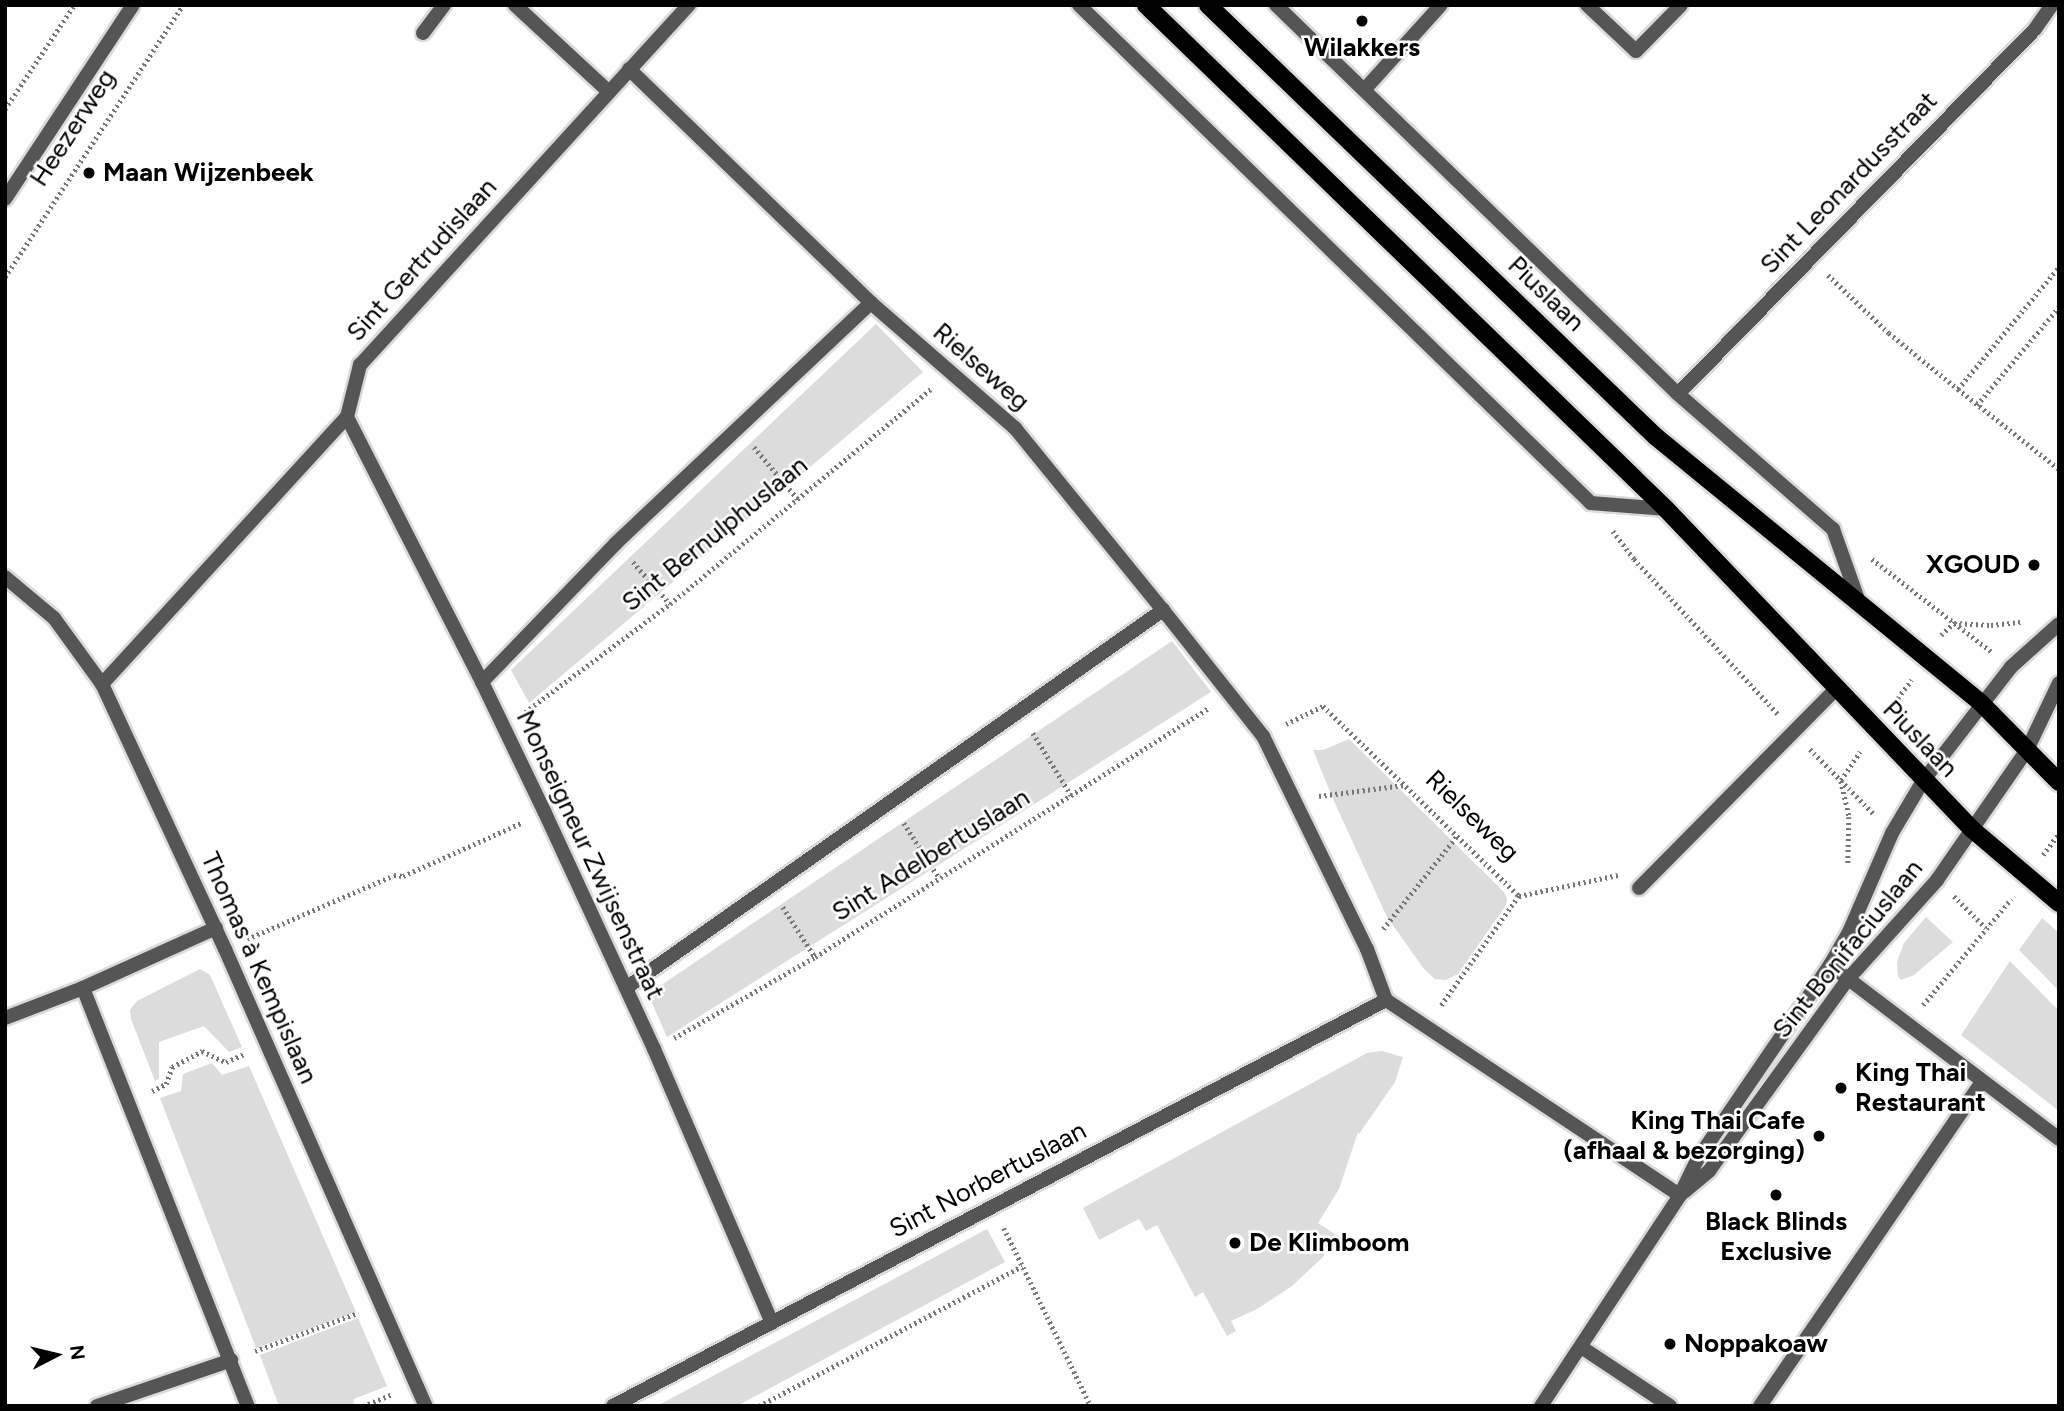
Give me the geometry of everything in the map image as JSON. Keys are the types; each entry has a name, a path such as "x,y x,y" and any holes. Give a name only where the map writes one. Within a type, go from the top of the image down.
{"main road":[{"name":"Piuslaan","path":"1146,5 1666,509 1923,781 1973,830 2059,903"},
{"name":"Piuslaan","path":"1208,5 1655,436 1860,607 1981,703 2059,782"}],"street":[{"name":"Heezerweg","path":"5,199 133,5"},
{"path":"424,33 444,5"},
{"path":"515,5 609,92"},
{"name":"Sint Gertrudislaan","path":"102,684 346,417 360,365 689,5"},
{"path":"1079,5 1591,503 1666,509"},
{"name":"Piuslaan","path":"1276,5 1678,394 1833,529 1860,607"},
{"path":"1365,89 1441,5"},
{"path":"1587,5 1636,51 1681,5"},
{"name":"Sint Leonardusstraat","path":"1678,394 2035,29 2053,5"},
{"name":"Rielseweg","path":"629,69 871,303 1015,428 1164,610 1263,736 1367,949 1386,1000"},
{"name":"Sint Bernulphuslaan","path":"482,681 616,542 871,303"},
{"name":"Monseigneur Zwijsenstraat","path":"346,417 482,681 545,813 654,1049 772,1322"},
{"name":"Thomas à Kempislaan","path":"5,577 54,618 102,684 216,928 426,1406"},
{"path":"626,988 1164,610"},
{"name":"Sint Bonifaciuslaan","path":"1541,1406 1680,1195 1697,1160 1830,965 1849,932 1892,833 1923,781 2011,667 2059,624"},
{"name":"Sint Bonifaciuslaan","path":"1680,1195 1709,1171 1848,979 1937,880 2027,750 2059,683"},
{"path":"1639,888 1836,689"},
{"path":"5,1018 83,988 216,928"},
{"path":"1830,965 2059,1139"},
{"path":"83,988 248,1406"},
{"path":"1386,1000 1680,1195"},
{"name":"Sint Norbertuslaan","path":"613,1406 1386,1000"},
{"path":"1760,1406 1982,1082"},
{"path":"1581,1347 1670,1406"},
{"path":"97,1406 231,1360"}],"path":[{"path":"5,109 74,5"},
{"name":"Heezerweg","path":"5,277 183,5"},
{"path":"1809,258 1889,333 2059,469"},
{"path":"1958,389 2059,267"},
{"path":"1978,405 2059,307"},
{"name":"Sint Bernulphuslaan","path":"504,728 670,604 951,373"},
{"path":"738,428 798,499"},
{"path":"1591,503 1634,559 1841,780 1940,636 1954,622 1991,625 2030,619"},
{"path":"1833,529 2011,667"},
{"path":"616,542 670,604"},
{"name":"Sint Adelbertuslaan","path":"654,1049 815,957 1230,694"},
{"name":"Rielseweg","path":"1263,736 1323,706 1519,897 1426,1027"},
{"path":"1020,711 1071,795"},
{"name":"Sint Bonifaciuslaan","path":"1841,780 1849,817 1847,872"},
{"path":"1296,799 1405,785"},
{"path":"890,802 939,878"},
{"path":"225,949 394,874 403,876 545,813"},
{"path":"1367,949 1457,836"},
{"path":"1519,897 1618,875 1639,888"},
{"path":"770,885 815,957"},
{"path":"1907,1024 1986,928"},
{"path":"127,1102 166,1084 172,1067 202,1051 226,1062 267,1045"},
{"path":"993,1205 1091,1406"},
{"path":"759,1406 1022,1266"},
{"path":"231,1360 381,1305"}],"shaded area":[{"path":"876,324 923,372 529,703 511,670"},
{"path":"1172,641 1211,692 667,1037 648,994"},
{"path":"1349,739 1504,892 1507,898 1506,905 1458,974 1446,980 1435,979 1424,969 1387,917 1313,750 1323,750"},
{"path":"1926,917 1953,942 1914,975 1901,980 1897,962 1904,943"},
{"path":"2042,918 2059,933 2059,991 2019,950"},
{"path":"2010,961 2059,1011 2059,1111 1961,1035"},
{"path":"200,969 210,975 242,1047 229,1052 204,1026 159,1042 159,1079 155,1081 130,1010 137,1001"},
{"path":"1382,1051 1403,1057 1395,1082 1359,1134 1358,1132 1339,1189 1318,1223 1338,1236 1322,1258 1292,1286 1257,1309 1231,1321 1236,1331 1227,1336 1203,1292 1195,1297 1157,1225 1146,1231 1139,1219 1099,1240 1083,1208 1367,1053"},
{"path":"212,1063 222,1075 249,1066 356,1312 256,1348 160,1098 181,1091 183,1074"},
{"path":"987,1229 1005,1262 737,1406 657,1406"},
{"path":"358,1318 387,1386 354,1399 353,1406 279,1406 260,1355"}],"place":[{"name":"Wilakkers","path":"1362,21"},
{"name":"Maan Wijzenbeek","path":"89,173"},
{"name":"XGOUD","path":"2034,565"},
{"name":"King Thai Restaurant","path":"1841,1088"},
{"name":"King Thai Cafe (afhaal & bezorging)","path":"1819,1136"},
{"name":"Black Blinds Exclusive","path":"1776,1195"},
{"name":"De Klimboom","path":"1235,1243"},
{"name":"Noppakoaw","path":"1670,1344"}]}
